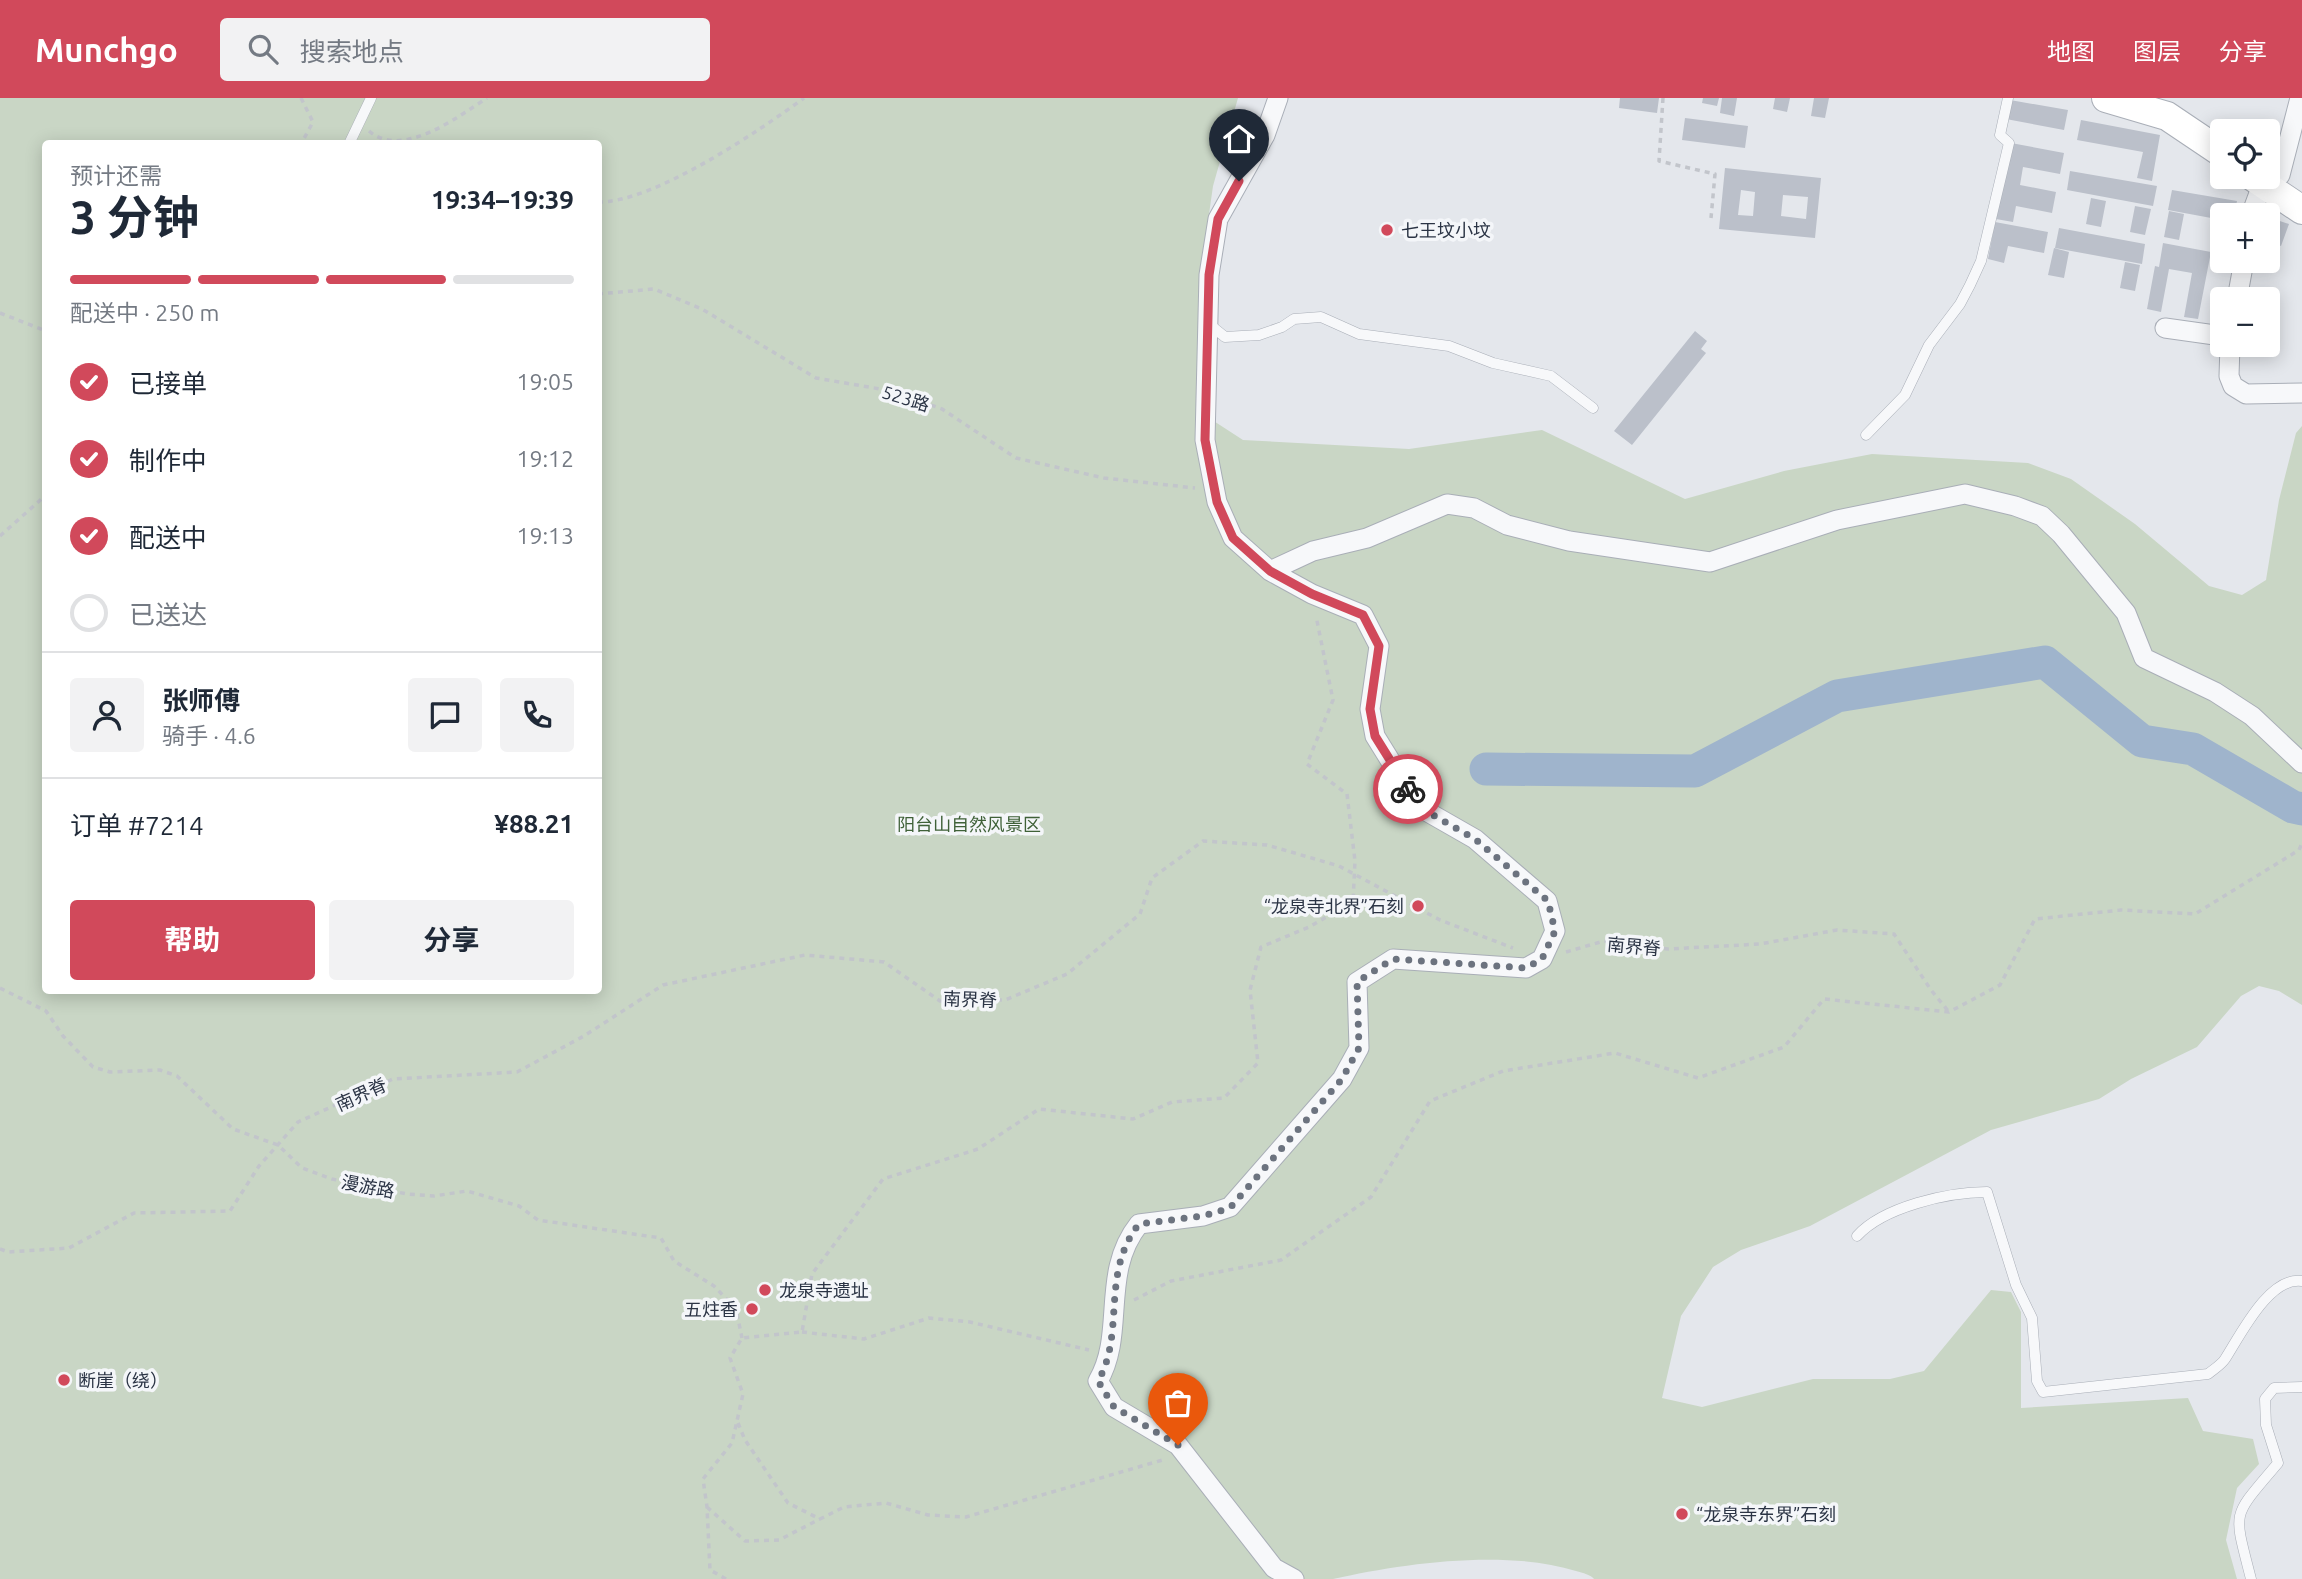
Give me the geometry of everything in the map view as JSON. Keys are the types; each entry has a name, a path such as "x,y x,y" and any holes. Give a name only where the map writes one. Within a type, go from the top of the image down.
{"street":[{"path":"1278,98 1265,135 1218,219 1209,275 1205,440 1217,502 1233,538 1270,571 1312,594 1363,615 1379,646 1370,709 1375,736 1419,807 1475,839 1548,901 1555,931 1542,959 1526,968 1393,959 1357,982 1359,1048 1342,1079 1230,1208 1203,1216 1139,1224 1125,1242 1108,1357 1098,1381 1114,1407 1178,1445 1274,1567 1294,1579"},
{"path":"2106,98 2167,116 2210,145"},
{"path":"2280,175 2300,98"},
{"path":"2269,189 2302,210"},
{"path":"2165,328 2210,334"},
{"path":"2230,357 2229,376 2233,386 2246,394 2302,393"},
{"path":"1270,571 1312,551 1367,538 1447,504 1474,508 1507,525 1569,541 1710,562 1837,520 1965,494 2015,506 2042,516 2062,534 2126,613 2144,659 2215,692 2252,716 2302,763"}],"lane":[{"path":"351,140 371,98"},
{"path":"1866,435 1905,395 1929,345 1960,304 1981,261 2008,143 2000,135 2008,98"},
{"path":"1209,324 1225,337 1259,335 1294,319 1321,317 1359,334 1449,346 1493,363 1551,376 1592,408"},
{"path":"1857,1236 1867,1225 1887,1214 1964,1192 1987,1192 2017,1285 2032,1318 2037,1381 2043,1392 2208,1374 2224,1360 2231,1345 2268,1296 2281,1284 2302,1281"},
{"path":"2250,1579 2237,1523 2240,1508 2278,1463 2266,1425 2265,1399 2274,1388 2302,1387"}],"path":[{"path":"301,98 313,122 303,140"},
{"path":"360,122 374,135 392,139 425,136 451,124 487,98"},
{"path":"602,202 615,202 698,168 804,98"},
{"path":"1663,98 1660,161 1715,174 1711,218"},
{"name":"523路","path":"602,294 654,289 702,309 816,377 892,391 942,409 1016,458 1104,478 1193,488 1217,502"},
{"path":"0,313 42,329"},
{"path":"0,536 42,499"},
{"path":"802,1332 812,1274 883,1179 978,1149 1039,1109 1133,1119 1172,1102 1224,1098 1258,1063 1250,990 1261,947 1309,927 1353,902 1354,877 1347,794 1307,764 1333,700 1312,594"},
{"name":"南界脊","path":"0,1250 8,1252 69,1248 134,1213 230,1211 259,1166 298,1122 393,1079 517,1072 584,1036 663,985 806,955 884,962 940,1001 1005,1000 1067,974 1139,914 1152,877 1203,841 1266,845 1339,866 1354,877 1440,920 1542,959 1604,941 1668,948 1760,944 1838,930 1894,934 1930,990 1949,1012"},
{"path":"1113,1311 1171,1280 1281,1260 1371,1197 1430,1101 1503,1071 1615,1053 1698,1078 1783,1047 1824,999 1949,1012 2000,985 2035,919 2121,910 2195,914 2299,850 2302,843"},
{"name":"漫游路","path":"0,988 46,1011 93,1067 110,1072 160,1070 177,1076 233,1129 278,1145 302,1168 332,1180 407,1194 434,1196 467,1191 519,1206 538,1220 661,1238 674,1261 714,1286 736,1309 742,1338"},
{"path":"726,1579 710,1570 703,1479 732,1443 743,1394 730,1357 742,1338 802,1332 864,1339 929,1318 970,1322 1019,1335 1077,1344 1108,1357"},
{"path":"737,1422 745,1440 788,1503 820,1519"},
{"path":"707,1507 744,1541 779,1540 844,1507 886,1503 928,1515 966,1517 1096,1478 1186,1456"}],"green space":[{"name":"阳台山自然风景区","path":"0,98 1238,98 1213,186 1200,278 1206,416 1243,440 1409,449 1542,430 1685,499 1784,471 1872,454 2028,463 2071,479 2135,524 2209,586 2242,595 2266,580 2279,500 2296,433 2302,426 2302,1005 2279,991 2259,986 2241,996 2197,1047 2131,1079 2099,1099 1991,1130 1810,1226 1741,1250 1713,1267 1681,1316 1662,1398 1702,1407 1813,1379 1890,1379 1924,1371 1991,1290 2011,1292 2021,1312 2021,1408 2188,1398 2203,1431 2253,1439 2259,1464 2237,1488 2226,1540 2237,1579 1594,1579 1584,1573 1549,1564 1487,1560 1422,1564 1333,1579 0,1579"}],"building":[{"path":"1620,98 1659,98 1657,113 1619,108"},
{"path":"1703,98 1719,98 1717,106 1702,103"},
{"path":"1722,98 1737,98 1734,116 1720,113"},
{"path":"1775,98 1790,98 1787,112 1773,109"},
{"path":"1814,98 1829,98 1825,118 1811,116"},
{"path":"2010,100 2068,110 2064,130 2006,119"},
{"path":"1685,118 1748,126 1745,148 1682,140"},
{"path":"2081,120 2160,135 2152,181 2137,178 2143,152 2077,140"},
{"path":"2011,143 2064,153 2060,174 2023,167 2020,185 2056,192 2052,213 2016,206 2013,222 1996,219"},
{"path":"1725,168 1821,178 1815,238 1719,229","holes":["1741,190 1755,192 1753,216 1738,215","1783,195 1808,197 1806,219 1781,216"]},
{"path":"2070,171 2157,186 2153,206 2067,190"},
{"path":"2172,190 2237,201 2210,203 2210,218 2168,210"},
{"path":"2091,198 2106,201 2101,227 2086,224"},
{"path":"2135,206 2151,209 2145,235 2130,232"},
{"path":"2169,211 2184,214 2179,240 2164,237"},
{"path":"2280,221 2289,224 2280,246"},
{"path":"1995,222 2048,232 2044,253 2008,246 2004,263 1988,259"},
{"path":"2059,228 2145,244 2142,264 2055,248"},
{"path":"2163,243 2210,252 2198,319 2184,317 2192,273 2169,269 2161,312 2147,309 2155,266 2159,267"},
{"path":"2054,248 2069,252 2064,278 2048,275"},
{"path":"2125,262 2140,265 2135,291 2120,288"},
{"path":"1695,331 1707,341 1701,349 1706,353 1632,445 1614,431"}],"waterway":[{"path":"1486,769 1695,771 1837,696 2045,662 2142,741 2193,749 2293,807 2302,809"}],"way so far":[{"path":"1178,1445 1114,1407 1104,1395 1098,1381 1107,1366 1116,1278 1125,1242 1139,1224 1203,1216 1230,1208 1342,1079 1359,1048 1357,982 1393,959 1526,968 1542,959 1555,931 1548,901 1475,839 1419,807 1408,789"}],"place":[{"name":"七王坟小坟","path":"1387,230"},
{"name":"“龙泉寺北界”石刻","path":"1418,906"},
{"name":"龙泉寺遗址","path":"765,1290"},
{"name":"五炷香","path":"752,1309"},
{"name":"断崖（绕）","path":"64,1380"},
{"name":"“龙泉寺东界”石刻","path":"1682,1514"}],"route":[{"path":"1239,181 1218,219 1209,275 1205,440 1217,502 1233,538 1270,571 1312,594 1363,615 1379,646 1370,709 1375,736 1408,789"}]}
